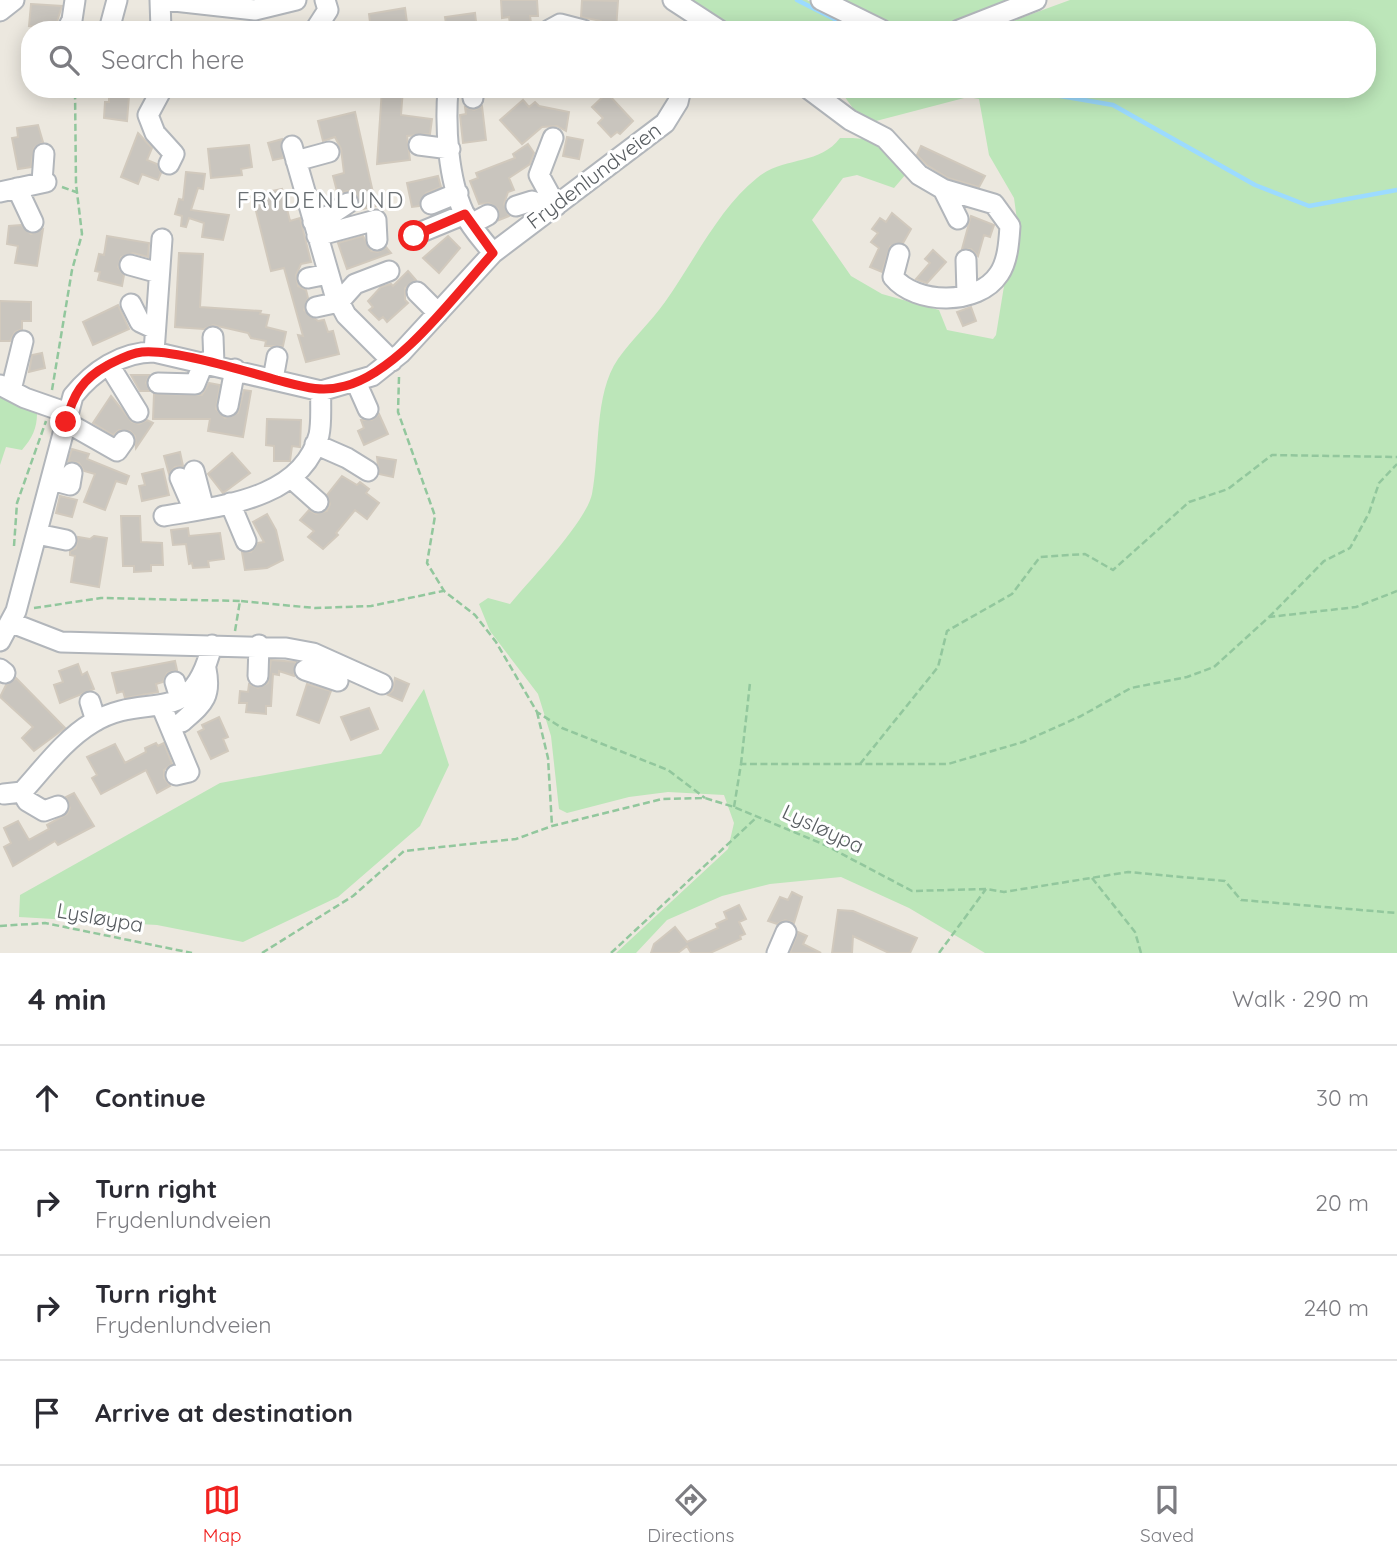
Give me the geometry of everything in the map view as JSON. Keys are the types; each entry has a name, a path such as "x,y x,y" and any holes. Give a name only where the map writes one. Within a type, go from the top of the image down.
{"street":[{"path":"0,11 14,0"},
{"path":"71,21 75,0"},
{"path":"111,21 117,0"},
{"path":"161,21 162,0 255,10 296,0"},
{"path":"320,21 328,10 325,0"},
{"path":"673,0 705,21"},
{"path":"821,0 863,21"},
{"path":"982,21 1035,0"},
{"path":"154,98 140,114 174,154 169,164"},
{"path":"447,98 450,149 458,193 493,253"},
{"name":"Frydenlundveien","path":"0,641 14,617 27,572 51,480 61,414 84,382 109,365 140,352 155,352 209,363 321,391 372,376 397,357 493,253 665,123 679,98"},
{"path":"821,98 850,120 885,138 919,175 943,189 994,204 1010,226 1000,273 982,289 967,294 936,299 901,287 893,277 900,254"},
{"path":"553,138 539,175 554,207"},
{"path":"419,145 450,149"},
{"path":"329,152 294,154 328,274 346,315 397,357"},
{"path":"33,222 8,190 44,182 44,153"},
{"path":"943,189 958,219"},
{"path":"431,204 458,193"},
{"path":"516,206 532,201 554,207"},
{"path":"315,229 348,202"},
{"path":"414,236 474,218"},
{"path":"315,229 376,220 377,240"},
{"path":"967,260 967,294"},
{"path":"130,265 163,264 155,352"},
{"path":"316,307 339,302 355,284 389,271"},
{"path":"307,278 328,274"},
{"path":"417,292 438,313"},
{"path":"131,304 140,322 155,329"},
{"path":"158,383 195,384 209,363 213,337"},
{"path":"23,341 6,388 61,414 117,451 124,441"},
{"path":"273,379 277,357"},
{"path":"109,365 138,411"},
{"path":"228,406 236,369"},
{"path":"356,382 368,409"},
{"path":"164,516 230,503 268,491 300,471 319,433 321,391"},
{"path":"315,444 368,471"},
{"path":"51,480 70,485 72,473"},
{"path":"187,474 199,510"},
{"path":"291,478 318,502"},
{"path":"230,503 246,541"},
{"path":"37,534 66,540"},
{"path":"14,617 61,642 259,645 286,648 325,670 382,684"},
{"path":"58,806 44,811 13,793 68,743 93,711 110,713 161,705 177,690 192,691 206,669 212,645"},
{"path":"258,676 259,645"},
{"path":"182,722 203,702 210,687 206,669"},
{"path":"161,705 189,772 176,775"},
{"path":"777,953 786,932"}],"path":[{"path":"27,572 14,558 17,503 61,414 70,282 82,234 76,184 75,98"},
{"path":"397,357 398,412 435,516 427,563 444,591 475,615 496,642 537,712 548,758 552,826"},
{"path":"860,764 938,667 947,631 1012,594 1040,557 1085,554 1114,570 1189,502 1228,489 1272,455 1397,457"},
{"path":"741,764 948,764 1023,742 1081,716 1131,688 1187,677 1214,667 1269,617 1324,561 1350,548 1369,513 1379,484 1397,464"},
{"path":"14,617 101,598 240,601 315,608 371,606 444,591"},
{"path":"1269,617 1356,607 1397,591"},
{"path":"235,645 234,623 240,601"},
{"path":"734,807 750,683"},
{"path":"537,712 562,728 668,770 705,798"},
{"name":"Lysløypa","path":"262,953 353,896 404,851 516,839 552,826 662,799 705,798 734,807 825,845 912,891 1004,892 1128,872 1225,881 1241,900 1397,913"},
{"path":"611,953 757,817"},
{"path":"1092,878 1135,932 1141,953"},
{"path":"939,953 986,890"},
{"name":"Lysløypa","path":"0,926 45,923 192,953"}],"green space":[{"path":"691,0 807,0 848,21 719,21"},
{"path":"832,0 1007,0 957,21 875,21"},
{"path":"1070,0 1397,0 1397,953 985,953 909,908 841,877 770,884 722,896 667,920 636,953 616,953 728,849 734,823 724,795 668,792 629,797 567,813 559,809 551,736 538,694 490,631 479,604 488,598 510,604 556,551 588,506 592,494 601,406 610,373 623,352 665,302 707,237 743,190 767,171 822,153 840,138 873,141 885,150 906,174 894,188 857,175 843,178 812,220 851,276 882,294 939,310 947,330 993,339 996,335 1006,274 1016,246 1017,220 1014,198 989,155 979,99 974,98 1376,98 1376,21 1013,21"},
{"path":"846,98 964,98 876,121 855,111"},
{"path":"0,393 37,413 37,419 35,429 22,450 6,447 0,465"},
{"path":"424,689 449,765 420,826 338,897 243,942 157,925 19,917 20,895 220,783 381,754"}],"building":[{"path":"501,0 537,0 538,16 530,16 531,21 510,21 509,17 502,18"},
{"path":"582,0 618,1 617,21 581,17"},
{"path":"31,4 62,6 57,21 29,21"},
{"path":"405,8 407,21 370,21 369,14"},
{"path":"475,13 476,21 446,21 445,17"},
{"path":"109,98 129,98 127,121 104,118 105,102 109,102"},
{"path":"381,98 402,98 401,115 432,119 430,134 407,136 410,160 377,164"},
{"path":"602,98 612,98 633,121 620,134 617,132 611,137 598,123 603,118 592,107"},
{"path":"523,100 529,107 535,102 539,106 569,112 566,131 557,126 542,127 522,144 500,120"},
{"path":"482,106 486,140 463,143 460,115 466,114 465,107 474,110"},
{"path":"355,112 376,206 358,210 360,202 354,192 347,191 338,195 333,176 344,173 341,149 335,137 323,141 318,121"},
{"path":"38,125 43,142 34,148 31,167 18,169 12,138 18,137 17,128"},
{"path":"138,133 152,148 147,160 157,164 161,173 158,180 142,174 138,184 121,177"},
{"path":"567,137 583,140 579,159 563,156"},
{"path":"282,139 283,158 273,160 268,143"},
{"path":"528,144 534,153 530,164 509,178 514,190 508,192 504,204 509,216 499,220 498,209 489,203 479,204 470,181 478,178 476,173 515,158 513,154"},
{"path":"249,145 252,167 241,169 242,175 211,178 208,149"},
{"path":"921,146 985,176 979,187 948,178 927,165 917,155"},
{"path":"186,172 205,174 203,189 198,188 191,210 229,215 223,240 202,237 204,223 189,218 186,227 181,226 182,216 175,214 179,199 183,200"},
{"path":"438,176 441,187 426,193 419,206 412,207 407,183"},
{"path":"282,189 290,221 300,218 311,262 301,264 296,275 298,286 306,290 308,298 304,310 318,321 324,320 328,332 333,331 339,354 306,362 298,335 303,336 284,268 271,271 253,195"},
{"path":"892,213 911,229 903,243 890,246 882,272 870,267 879,248 871,242 878,233 872,229 880,218 886,222"},
{"path":"971,216 994,225 990,237 984,235 978,256 971,249 962,249"},
{"path":"21,225 31,234 43,229 37,266 15,263 18,246 7,244 9,226"},
{"path":"107,236 149,243 148,257 133,253 121,257 118,267 124,275 122,286 98,280 100,272 95,271 99,254 104,255"},
{"path":"363,236 371,251 378,252 386,247 391,253 347,269 338,243"},
{"path":"448,236 460,248 439,273 423,258"},
{"path":"933,250 946,262 927,283 916,279 930,263 925,259"},
{"path":"179,253 203,254 200,307 261,311 260,314 269,315 266,327 286,332 283,346 265,346 266,341 251,338 248,333 213,325 204,329 175,327"},
{"path":"408,271 416,280 405,288 405,300 408,303 387,322 383,317 379,320 369,310 373,307 368,301 381,287 391,284 393,286"},
{"path":"0,301 31,302 31,321 22,321 22,329 15,332 10,341 0,341"},
{"path":"118,305 129,329 93,345 83,322"},
{"path":"971,307 976,321 963,326 957,312"},
{"path":"42,353 45,368 29,372 32,355"},
{"path":"131,375 149,375 146,383 150,391 140,391"},
{"path":"209,383 220,385 216,409 225,418 238,413 244,390 251,391 243,437 208,431 210,419 153,419 154,394 202,395"},
{"path":"111,396 132,422 139,424 147,420 153,423 136,448 135,436 130,431 119,430 113,435 93,423"},
{"path":"379,414 388,434 364,445 358,431 364,428 361,420 372,420"},
{"path":"267,419 301,420 300,447 292,446 290,461 274,461 274,446 266,445"},
{"path":"72,449 89,454 87,459 129,476 126,484 116,481 105,510 84,502 95,474 84,471 79,463 68,461"},
{"path":"180,452 183,466 175,467 169,474 164,456"},
{"path":"232,453 250,473 223,493 208,474"},
{"path":"377,457 396,460 393,477 379,474"},
{"path":"163,469 169,495 142,501 139,486 145,485 142,474"},
{"path":"342,476 357,485 360,482 369,489 366,493 379,503 367,519 355,510 336,533 338,535 323,549 308,537 314,531 300,520 309,510 316,514 327,511 330,504 327,495"},
{"path":"60,496 77,500 72,517 56,513"},
{"path":"267,514 276,530 283,560 267,568 245,570 242,552 251,552 258,543 264,542 253,522"},
{"path":"121,516 140,516 141,542 162,543 163,565 151,565 151,571 134,572 134,566 123,566"},
{"path":"188,528 189,536 220,533 224,559 208,561 209,567 193,568 192,563 189,564 186,544 173,545 171,530"},
{"path":"94,536 107,538 99,587 71,582 75,556 70,555 70,551 76,548 78,537 90,539"},
{"path":"271,660 296,662 294,676 279,671 279,675 273,674 271,706 266,706 266,714 246,712 247,703 239,703 240,691 248,692 249,684 258,688 268,683"},
{"path":"175,661 177,670 167,673 163,682 156,684 158,692 125,698 123,691 117,693 112,673"},
{"path":"78,664 82,675 87,672 94,689 60,703 54,685 63,682 59,671"},
{"path":"16,678 65,728 34,751 22,738 33,727 0,697 6,685"},
{"path":"395,678 409,684 402,701 388,695 393,690"},
{"path":"307,684 331,691 319,723 297,715"},
{"path":"369,708 378,729 351,740 341,717"},
{"path":"219,717 228,737 223,739 228,751 211,759 198,732 204,729 202,725"},
{"path":"156,743 158,746 164,743 172,764 164,770 164,778 170,786 157,793 146,770 101,794 92,778 97,775 87,757 115,744 125,763 146,752 145,748"},
{"path":"74,793 94,826 58,845 55,841 13,866 4,847 11,843 4,828 18,821 29,840 49,829 47,825 67,814 70,808 66,797"},
{"path":"792,892 802,897 794,923 785,920 777,924 768,921 780,897 788,900"},
{"path":"739,905 746,919 739,922 745,934 740,936 741,939 710,953 691,953 687,946 678,953 651,953 654,944 675,927 687,942 718,928 716,924 727,919 724,912"},
{"path":"838,910 853,911 917,938 910,953 889,953 853,936 852,953 832,953"},
{"path":"798,932 807,936 803,944 821,953 790,953"}],"waterway":[{"path":"797,0 838,21"},
{"path":"1072,98 1113,105 1255,185 1309,206 1397,190"}],"district":[{"name":"FRYDENLUND","path":"321,200"}],"route":[{"path":"66,422 73,396 84,382 118,359 140,352 155,352 236,369 321,391 346,386 372,376 401,353 493,253 465,214 450,223 414,236"}]}
